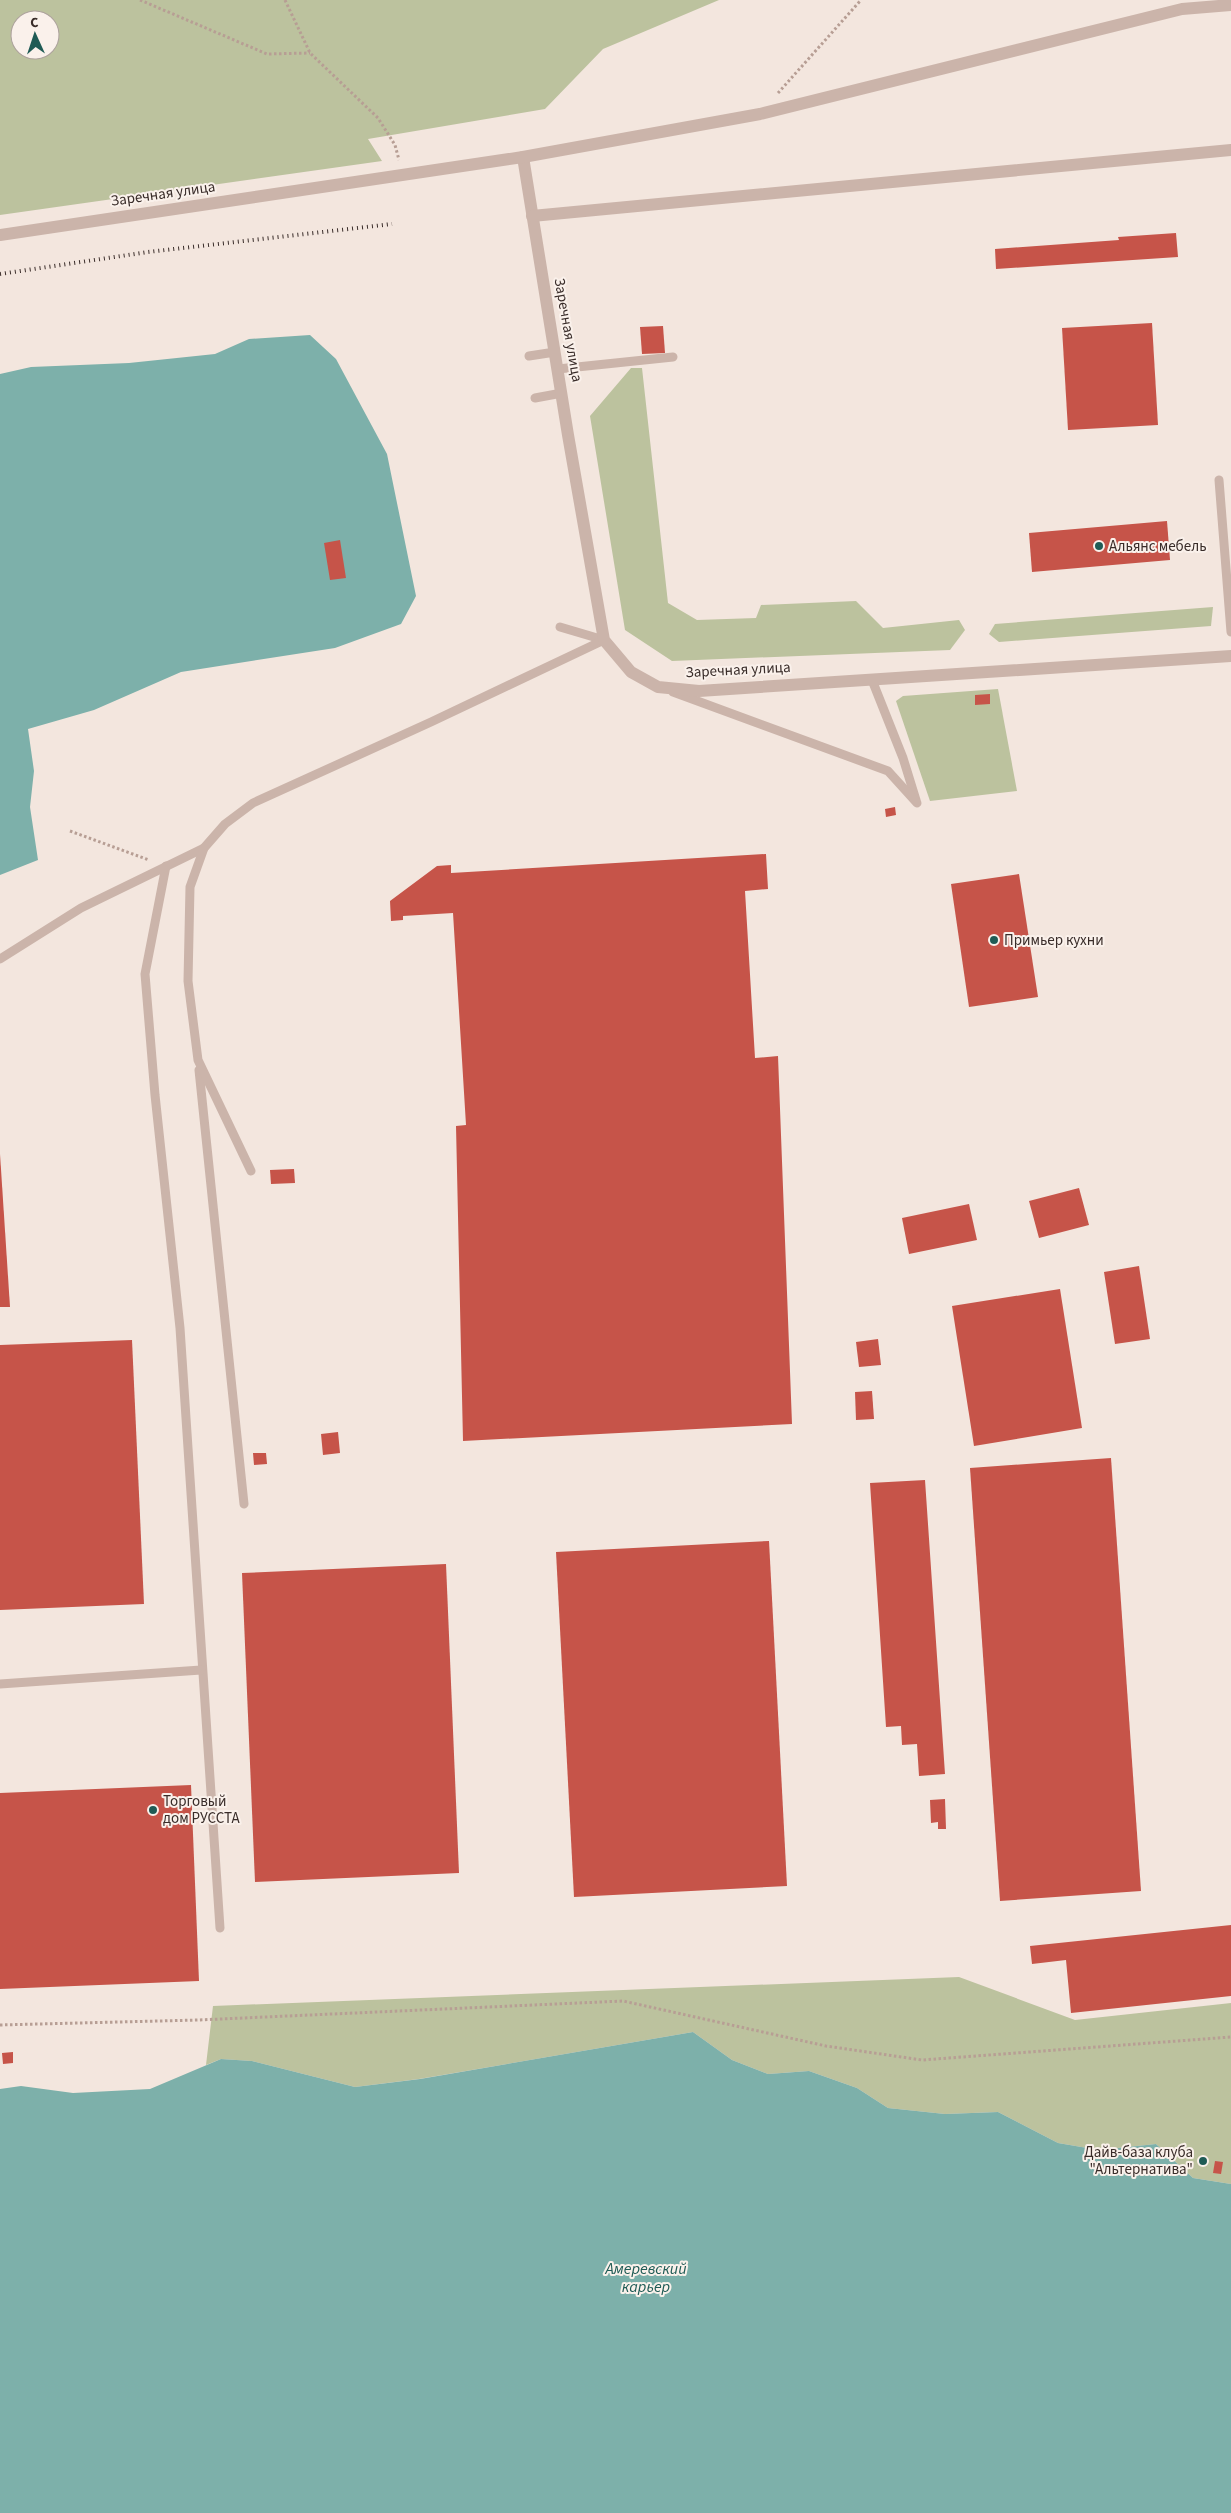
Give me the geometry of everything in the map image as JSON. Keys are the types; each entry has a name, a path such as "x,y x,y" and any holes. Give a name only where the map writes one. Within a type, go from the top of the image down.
{"street":[{"path":"523,157 760,114 1182,5 1231,5"},
{"path":"532,216 1231,150"},
{"name":"Заречная улица","path":"0,235 523,157 604,640 631,672 658,687 699,691 1231,656"}],"lane":[{"path":"529,356 556,352"},
{"path":"558,369 673,357"},
{"path":"535,398 562,393"},
{"path":"1219,480 1231,632"},
{"path":"560,627 604,640"},
{"path":"244,1504 198,1060 188,981 190,887 204,848 225,824 253,803 431,722 604,640"},
{"path":"658,687 888,771 917,803 903,758 872,680"},
{"path":"0,959 81,908 204,848"},
{"path":"166,866 145,974 155,1095 180,1328 201,1670 220,1928"},
{"path":"198,1060 250,1171"},
{"path":"0,1684 201,1670"}],"path":[{"path":"140,0 267,54 310,53"},
{"path":"285,0 310,53 378,118 395,145 403,175"},
{"path":"760,114 861,0"},
{"path":"70,830 166,866"},
{"path":"0,2025 198,2020 623,2001 826,2046 922,2060 1231,2037"}],"green space":[{"path":"0,0 719,0 603,49 545,109 368,139 382,161 0,215"},
{"path":"631,368 642,368 668,603 697,620 756,618 761,605 856,601 883,628 959,620 965,630 950,650 672,661 625,630 590,416"},
{"path":"1213,607 1211,626 999,642 989,634 995,624"},
{"path":"998,689 1017,791 930,801 896,701 903,696"},
{"path":"959,1977 1075,2020 1231,2003 1231,2184 1193,2178 1156,2144 1099,2150 1058,2143 998,2112 945,2114 888,2108 857,2088 809,2071 768,2074 732,2060 693,2032 419,2079 355,2087 252,2061 221,2059 206,2065 213,2006"}],"water":[{"path":"310,335 336,359 387,454 416,596 401,624 335,648 181,672 94,710 28,729 34,771 30,807 38,860 0,875 0,374 31,367 129,363 215,354 249,339"},
{"name":"Амеревский карьер","path":"693,2032 732,2060 768,2074 809,2071 857,2088 888,2108 945,2114 998,2112 1058,2143 1099,2150 1156,2144 1193,2178 1231,2184 1231,2513 0,2513 0,2089 21,2086 73,2093 150,2089 221,2059 252,2061 355,2087 420,2079"}],"building":[{"path":"1176,233 1178,257 996,269 995,249 1119,240 1118,237"},
{"path":"1152,323 1158,425 1068,430 1062,328"},
{"path":"663,326 665,353 642,354 640,327"},
{"name":"Альянс мебель","path":"1167,521 1170,560 1032,572 1029,533"},
{"path":"340,540 346,578 330,580 324,543"},
{"path":"990,694 990,704 975,705 975,695"},
{"path":"895,807 896,815 886,817 885,809"},
{"path":"766,854 768,889 745,891 755,1058 778,1056 792,1424 463,1441 456,1126 466,1125 453,913 403,916 403,920 391,921 390,901 437,866 451,865 451,873"},
{"name":"Примьер кухни","path":"1019,874 1038,997 969,1007 951,884"},
{"path":"0,1154 10,1307 0,1307"},
{"path":"294,1169 295,1183 271,1184 270,1170"},
{"path":"1079,1188 1089,1225 1039,1238 1029,1201"},
{"path":"969,1204 977,1240 909,1254 902,1218"},
{"path":"1139,1266 1150,1339 1115,1344 1104,1272"},
{"path":"1060,1289 1082,1428 974,1446 952,1306"},
{"path":"878,1339 881,1365 859,1367 856,1342"},
{"path":"132,1340 144,1604 0,1610 0,1345"},
{"path":"872,1391 874,1419 856,1420 855,1392"},
{"path":"338,1432 340,1453 323,1455 321,1434"},
{"path":"253,1453 266,1453 267,1464 254,1465"},
{"path":"1111,1458 1141,1891 1000,1901 970,1468"},
{"path":"925,1480 945,1774 919,1776 917,1744 902,1745 901,1726 886,1727 870,1483"},
{"path":"769,1541 787,1886 574,1897 556,1552"},
{"path":"446,1564 459,1873 255,1882 242,1573"},
{"path":"191,1785 199,1981 0,1989 0,1793"},
{"path":"945,1799 946,1829 938,1829 938,1822 931,1823 930,1800"},
{"path":"1231,1925 1231,1996 1071,2013 1066,1960 1032,1964 1030,1946"},
{"path":"13,2052 13,2063 3,2064 2,2053"},
{"path":"1215,2161 1223,2162 1221,2174 1213,2173"}],"railway":[{"path":"0,274 148,252 392,224"}],"place":[{"name":"Альянс мебель","path":"1099,546"},
{"name":"Примьер кухни","path":"994,940"},
{"name":"Торговый дом РУССТА","path":"153,1810"},
{"name":"Дайв-база клуба \"Альтернатива\"","path":"1203,2161"}]}
